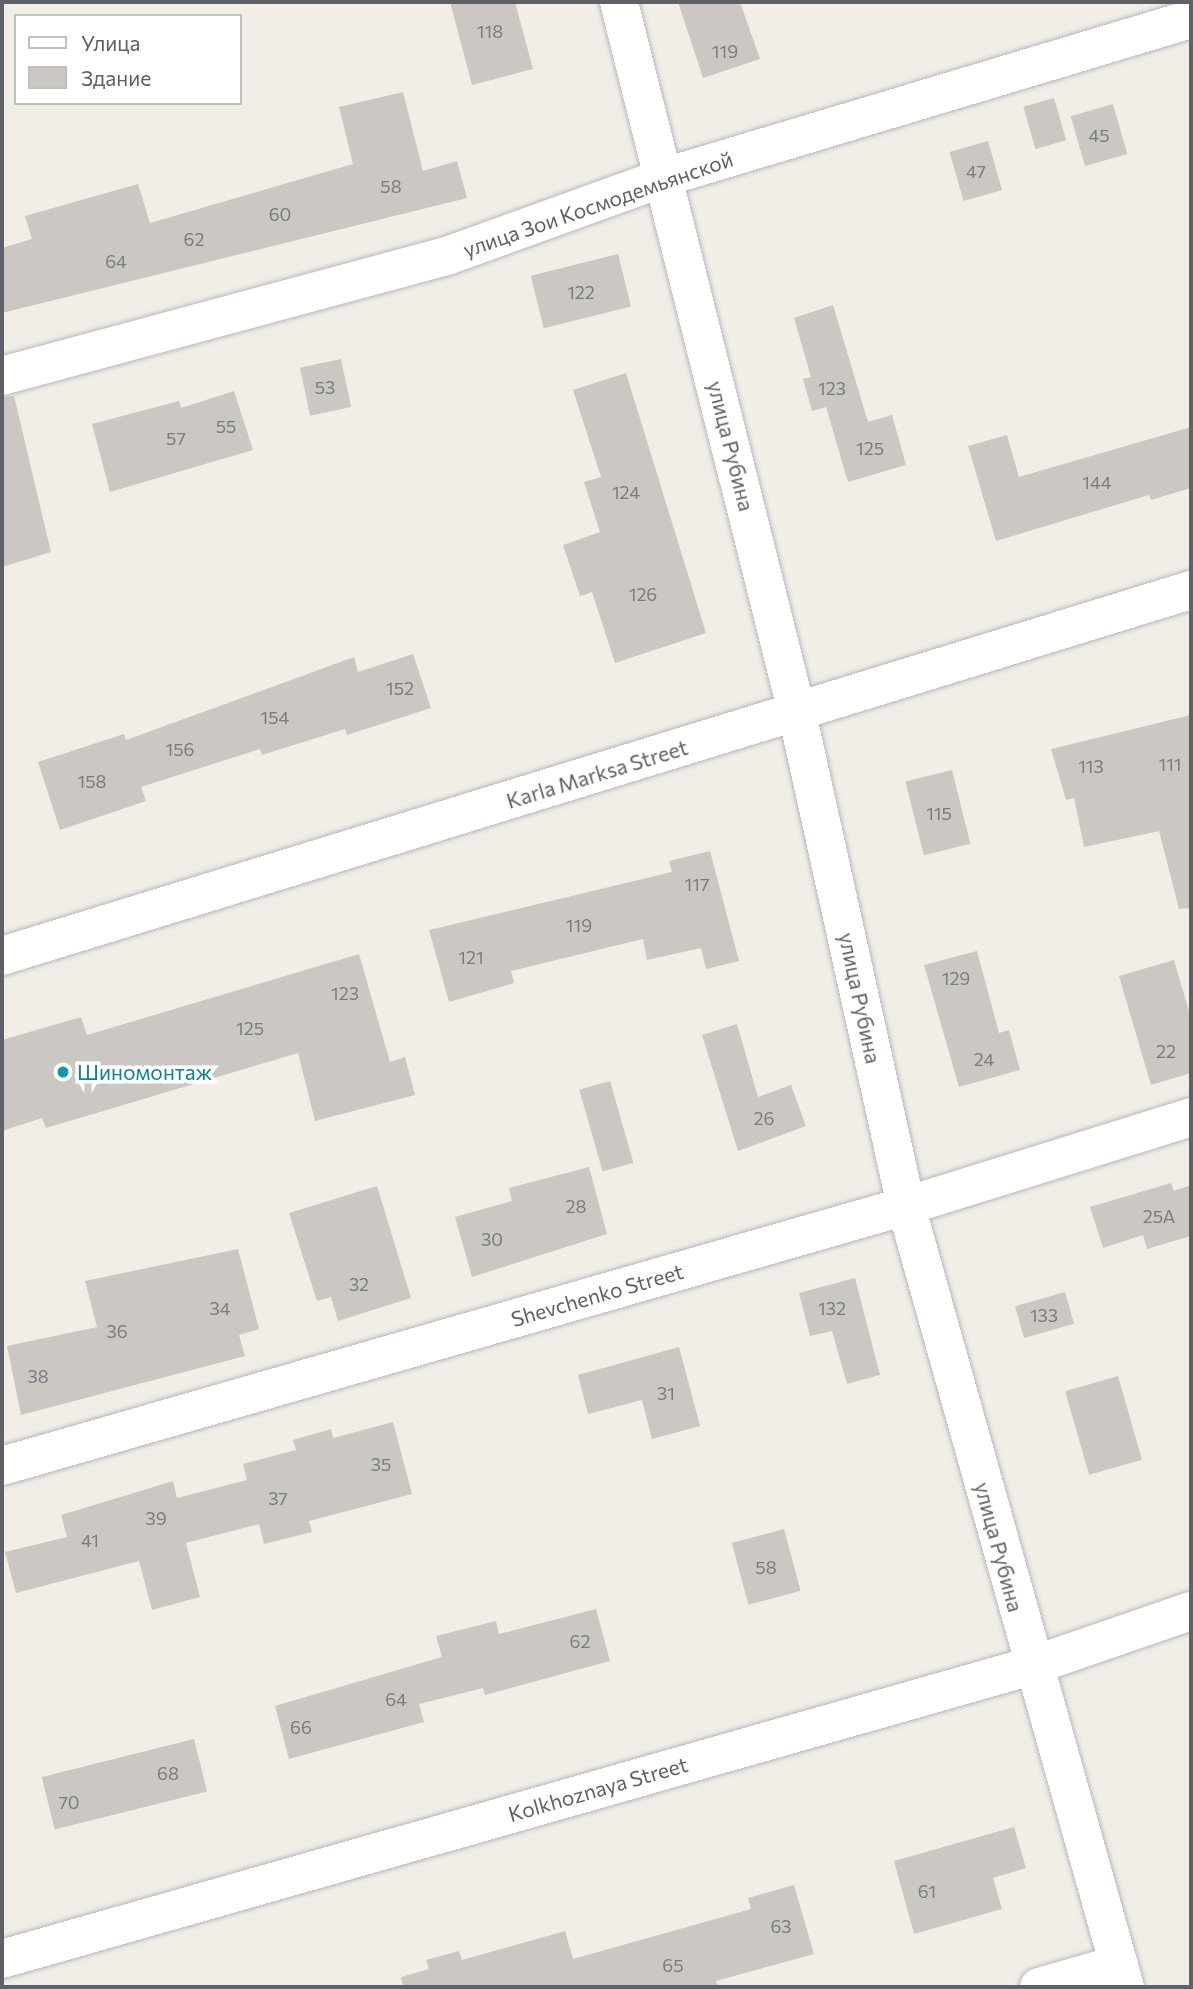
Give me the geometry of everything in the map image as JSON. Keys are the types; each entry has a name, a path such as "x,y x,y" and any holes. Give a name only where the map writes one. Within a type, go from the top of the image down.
{"street":[{"name":"улица Рубина","path":"619,2 665,177 797,713 906,1206 1031,1666 1122,1976"},
{"name":"улица Зои Космодемьянской","path":"2,376 447,256 665,177 1191,19"},
{"name":"Karla Marksa Street","path":"2,956 1191,590"},
{"name":"Shevchenko Street","path":"2,1466 906,1206 1191,1117"},
{"name":"Kolkhoznaya Street","path":"2,1959 1031,1666 1191,1611"},
{"path":"1039,1987 1122,1976"}],"building":[{"path":"450,2 515,2 533,69 472,85"},
{"path":"678,2 740,2 760,59 703,78"},
{"path":"403,92 423,171 457,161 467,198 2,313 2,248 32,239 25,216 138,184 150,223 353,164 339,107"},
{"path":"1054,98 1066,140 1035,149 1023,107"},
{"path":"1113,104 1127,154 1085,166 1071,116"},
{"path":"988,141 1002,190 964,201 950,152"},
{"path":"618,254 631,306 544,328 531,276"},
{"path":"833,305 868,422 892,415 906,465 848,482 826,407 812,411 803,379 811,377 794,318"},
{"path":"341,359 351,407 310,416 300,368"},
{"path":"626,373 706,633 615,663 592,592 580,596 563,545 600,532 584,482 601,477 573,390"},
{"path":"234,391 253,450 110,492 92,424 179,401 181,408"},
{"path":"14,396 51,552 2,567 2,397"},
{"path":"1191,427 1191,488 1151,500 1149,495 996,541 968,446 1007,435 1019,477"},
{"path":"413,654 431,708 347,735 345,729 262,755 260,749 141,787 146,801 60,830 38,762 124,734 126,740 354,657 358,672"},
{"path":"1191,715 1191,908 1179,909 1159,831 1084,847 1074,798 1066,800 1051,749"},
{"path":"952,770 970,844 924,855 905,782"},
{"path":"710,851 739,961 706,969 701,948 647,960 643,939 511,971 514,983 449,1002 429,930 672,872 669,861"},
{"path":"977,951 999,1033 1009,1030 1020,1070 959,1087 924,965"},
{"path":"359,954 390,1062 405,1057 415,1095 315,1121 298,1053 46,1128 42,1118 2,1131 2,1040 81,1017 87,1035"},
{"path":"1174,960 1191,1018 1191,1073 1151,1085 1119,976"},
{"path":"737,1024 758,1097 791,1085 806,1126 738,1151 702,1035"},
{"path":"610,1081 633,1163 603,1172 579,1090"},
{"path":"589,1167 607,1234 472,1277 455,1217 512,1201 509,1188"},
{"path":"1171,1183 1174,1191 1191,1185 1191,1236 1147,1249 1143,1235 1103,1248 1090,1207"},
{"path":"377,1186 411,1298 338,1321 331,1297 317,1301 289,1213"},
{"path":"238,1249 259,1329 239,1335 245,1356 21,1415 7,1346 97,1327 85,1281"},
{"path":"855,1278 880,1375 847,1384 832,1331 810,1336 799,1293"},
{"path":"1065,1292 1074,1324 1024,1338 1015,1306"},
{"path":"679,1347 700,1426 652,1439 642,1400 588,1414 578,1375"},
{"path":"1118,1376 1142,1460 1089,1475 1065,1391"},
{"path":"393,1422 412,1494 309,1521 312,1532 264,1544 259,1524 186,1543 200,1597 152,1610 139,1561 16,1593 5,1552 67,1537 61,1515 173,1481 177,1498 247,1480 243,1464 296,1450 293,1440 331,1429 333,1438"},
{"path":"784,1529 801,1591 748,1605 732,1543"},
{"path":"596,1609 610,1661 485,1695 483,1688 419,1704 424,1722 289,1759 275,1706 442,1657 436,1636 496,1621 499,1634"},
{"path":"194,1739 207,1791 55,1829 42,1777"},
{"path":"1014,1827 1026,1868 993,1878 1002,1909 914,1934 894,1861"},
{"path":"794,1885 814,1954 716,1981 718,1987 403,1987 401,1977 429,1969 426,1960 459,1951 462,1960 565,1931 573,1959 751,1909 748,1898"}],"place":[{"name":"Шиномонтаж","path":"63,1072"}]}
